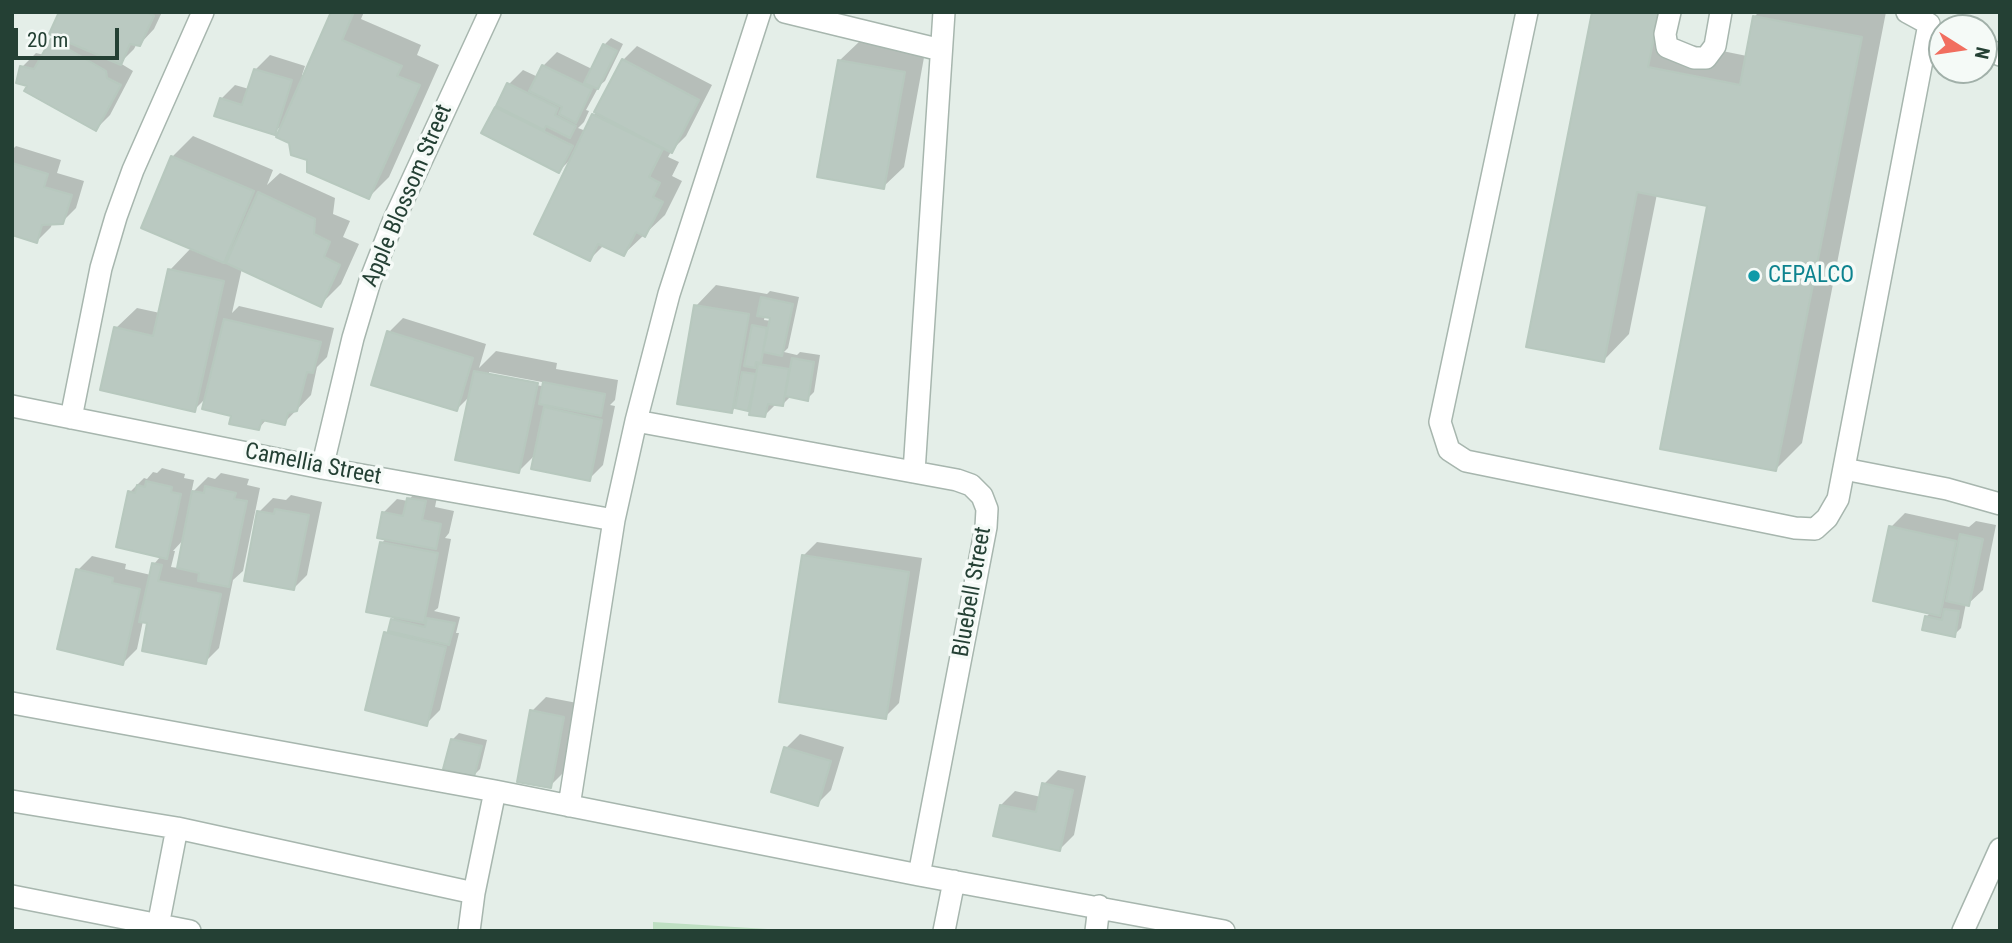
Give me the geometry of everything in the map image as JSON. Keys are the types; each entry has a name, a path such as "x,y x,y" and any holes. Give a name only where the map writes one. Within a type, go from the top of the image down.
{"street":[{"path":"71,418 101,268 116,217 133,170 203,12"},
{"name":"Apple Blossom Street","path":"322,468 353,338 370,281 393,222 489,12"},
{"path":"569,806 614,520 636,421 669,295 760,12"},
{"path":"785,12 941,50"},
{"path":"914,472 944,12"},
{"path":"1527,12 1440,422 1449,450 1466,461 1795,528 1815,529 1828,517 1838,499 1928,61"},
{"path":"1670,12 1665,34 1667,47 1695,58 1706,58 1715,46 1721,12"},
{"path":"1907,12 1928,23"},
{"name":"Camellia Street","path":"12,406 322,468 614,520"},
{"name":"Bluebell Street","path":"636,421 957,480 971,485 982,496 987,509 986,527 919,875"},
{"path":"1844,469 1947,489 2000,504"},
{"path":"12,703 495,791 919,875 1224,931"},
{"path":"469,931 495,791"},
{"path":"12,802 177,828 474,893"},
{"path":"158,927 177,828"},
{"path":"1963,931 2000,849"},
{"path":"944,931 954,881"},
{"path":"12,896 158,927 190,931"},
{"path":"1096,931 1098,906"}],"green space":[{"path":"653,922 800,931 653,931"}],"building":[{"path":"59,12 146,12 154,16 140,46 130,44 121,65 49,34"},
{"path":"331,12 353,14 342,40 402,66 397,76 420,85 369,199 307,172 307,160 291,155 289,143 276,137"},
{"name":"CEPALCO","path":"1592,12 1659,12 1648,67 1740,85 1753,16 1862,37 1776,471 1660,449 1707,206 1637,192 1604,362 1526,347"},
{"path":"51,39 106,71 107,78 121,85 96,131 24,91 27,86 16,83 20,66 34,69"},
{"path":"603,44 617,51 598,89 584,83"},
{"path":"622,59 699,100 672,153 594,112"},
{"path":"838,60 905,72 884,189 817,177"},
{"path":"542,65 592,89 576,123 559,114 562,107 529,91"},
{"path":"254,69 292,80 275,135 214,116 220,98 242,105"},
{"path":"507,83 558,108 555,115 576,126 570,138 546,126 544,130 496,106"},
{"path":"495,107 573,146 559,173 481,133"},
{"path":"592,114 663,149 649,177 660,183 653,197 663,202 645,237 636,232 624,256 598,244 590,261 534,234"},
{"path":"171,156 254,191 224,263 141,228"},
{"path":"12,163 48,174 44,187 72,195 63,224 42,225 37,243 12,235"},
{"path":"258,192 315,219 314,234 330,242 324,257 340,265 321,307 226,263"},
{"path":"168,269 224,281 195,412 100,390 114,327 153,336"},
{"path":"761,297 793,304 782,356 763,352 770,318 757,316"},
{"path":"694,305 749,314 732,413 677,404"},
{"path":"224,319 321,342 313,373 307,372 297,411 288,413 285,425 262,420 259,430 229,424 231,416 202,409"},
{"path":"752,325 767,328 761,363 756,362 755,368 744,366"},
{"path":"387,331 473,358 457,411 371,385"},
{"path":"792,358 814,362 808,401 785,396"},
{"path":"758,364 789,369 783,406 768,404 765,417 749,415"},
{"path":"474,371 538,383 519,473 455,460"},
{"path":"742,372 756,374 748,411 735,408"},
{"path":"543,382 605,394 601,416 539,404"},
{"path":"544,407 602,420 590,481 531,469"},
{"path":"146,481 172,487 171,492 181,494 167,559 116,547 128,491 135,493 137,485 145,487"},
{"path":"205,486 236,493 234,499 247,501 229,587 198,581 199,573 177,568 192,491 204,493"},
{"path":"407,498 426,501 422,520 441,524 436,549 377,538 382,512 403,516"},
{"path":"275,509 309,515 294,590 244,581 257,511 274,514"},
{"path":"1889,526 1956,541 1940,616 1873,601"},
{"path":"1960,534 1983,539 1969,606 1946,601"},
{"path":"380,542 438,553 424,623 366,612"},
{"path":"802,555 909,572 886,719 779,702"},
{"path":"152,563 162,565 158,581 221,594 206,664 142,651 147,623 139,622"},
{"path":"76,569 113,578 112,583 140,589 123,665 57,649"},
{"path":"1944,609 1959,611 1955,637 1922,630 1925,616 1942,620"},
{"path":"427,618 455,623 449,645 388,631 391,619 425,627"},
{"path":"384,632 446,647 427,726 365,710"},
{"path":"530,710 564,717 551,788 517,782"},
{"path":"451,739 482,746 474,777 443,769"},
{"path":"784,747 831,761 818,806 771,792"},
{"path":"1042,783 1073,790 1060,851 993,836 1000,805 1036,812"}],"place":[{"name":"CEPALCO","path":"1754,276"}]}
